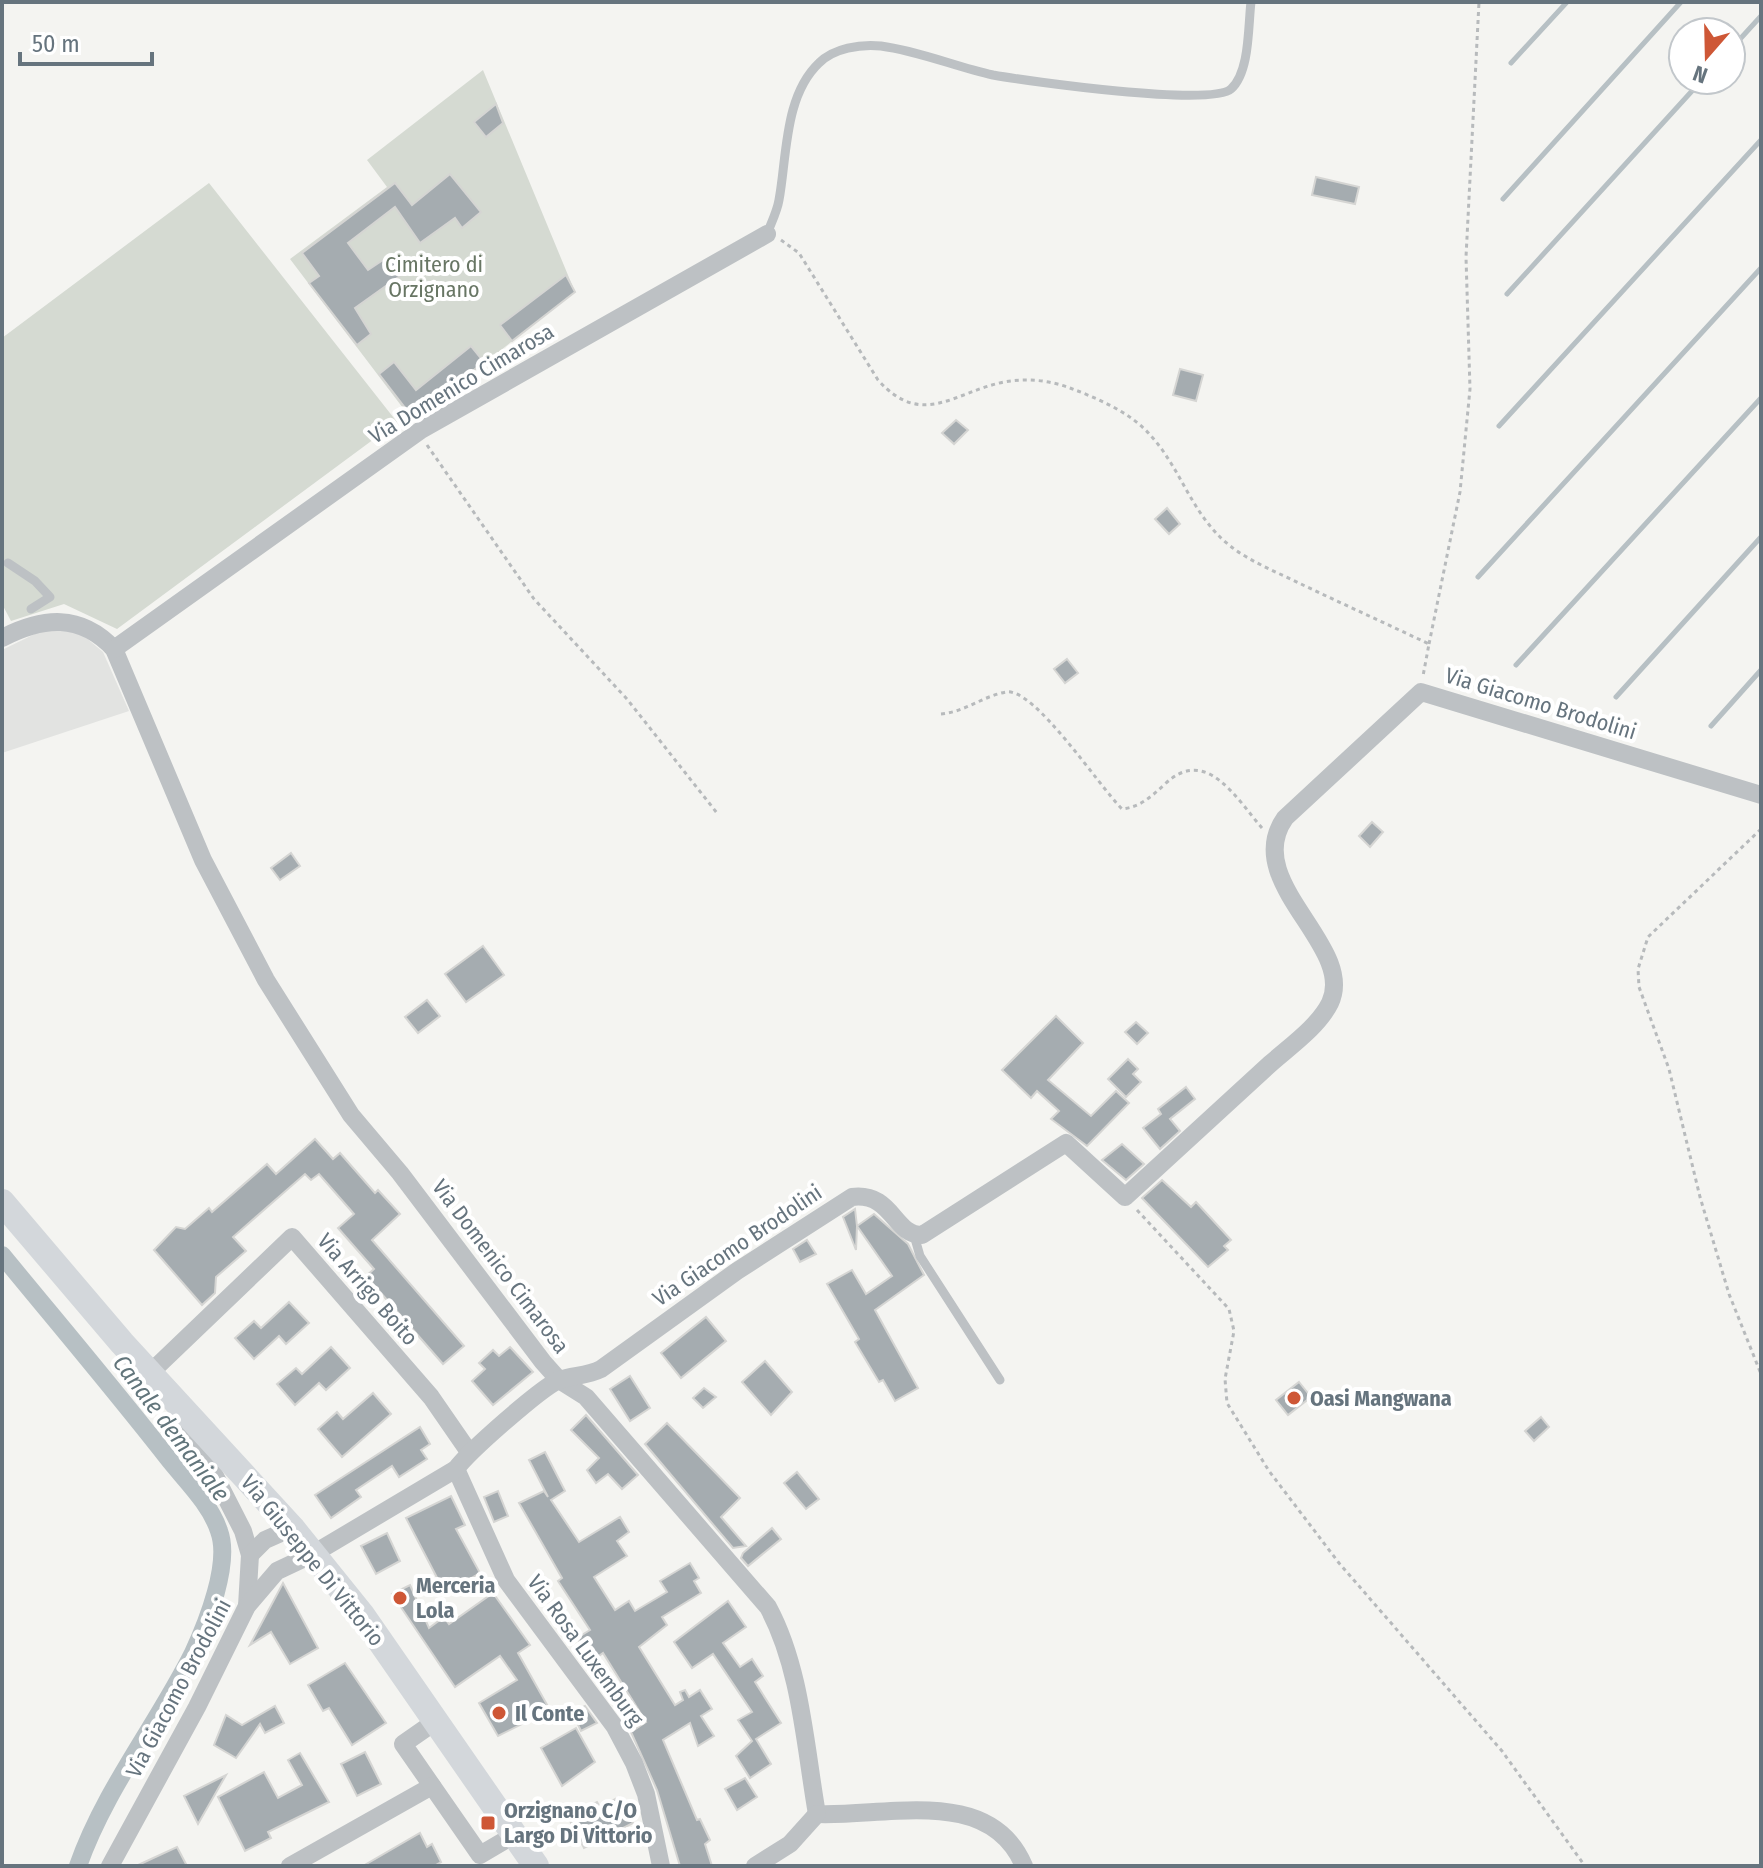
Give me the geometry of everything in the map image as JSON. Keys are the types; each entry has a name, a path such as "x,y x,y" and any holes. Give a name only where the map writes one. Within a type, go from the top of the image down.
{"main road":[{"name":"Via Giuseppe Di Vittorio","path":"2,1202 313,1554 362,1615 536,1866"}],"street":[{"name":"Via Domenico Cimarosa","path":"767,234 418,432 114,649 203,860 266,980 351,1115 559,1380 586,1397 768,1607 779,1628 795,1688 817,1814"},
{"path":"2,638 24,626 63,620 94,631 114,649"},
{"name":"Via Giacomo Brodolini","path":"1273,840 1285,818 1421,692 1761,795"},
{"path":"914,1235 931,1232 1066,1143 1125,1197 1297,1040 1330,1003 1333,978 1325,955 1295,906 1275,858 1273,840"},
{"name":"Via Giacomo Brodolini","path":"110,1866 197,1707 247,1606 277,1571 313,1554 456,1469 469,1452 559,1380 587,1376 601,1369 737,1271 852,1197 882,1202 914,1235"},
{"name":"Via Arrigo Boito","path":"150,1373 292,1237 431,1397 469,1452"},
{"path":"175,1400 233,1509 250,1555 247,1606"},
{"name":"Via Rosa Luxemburg","path":"456,1469 506,1580 615,1727 634,1763 646,1794 661,1866"},
{"path":"250,1555 265,1540 292,1528"},
{"path":"436,1721 403,1744 480,1855 514,1835"},
{"path":"290,1866 432,1786"},
{"path":"755,1866 790,1844 817,1814 957,1812 1001,1831 1018,1850 1024,1866"}],"lane":[{"path":"767,234 778,204 790,121 807,78 819,63 839,49 880,46 994,75 1165,96 1223,95 1234,87 1241,74 1251,2"},
{"path":"8,563 35,581 50,597 31,609"},
{"path":"914,1235 920,1256 1000,1380"}],"path":[{"path":"1421,692 1460,492 1470,389 1466,257 1479,2"},
{"path":"767,234 799,253 878,380 890,394 919,407 946,403 1003,382 1032,379 1067,387 1099,400 1130,417 1153,437 1190,501 1230,546 1271,569 1429,644"},
{"path":"418,432 534,599 627,699 717,813"},
{"path":"941,714 958,712 1007,692 1023,695 1041,708 1096,782 1122,809 1147,800 1177,773 1193,768 1207,772 1228,788 1273,840"},
{"path":"1761,829 1648,937 1638,969 1639,987 1669,1069 1729,1294 1761,1374"},
{"path":"1125,1197 1229,1309 1234,1331 1225,1379 1227,1403 1269,1471 1339,1563 1502,1751 1585,1866"}],"shaded area":[{"path":"63,629 84,636 103,652 129,711 2,753 2,650 43,630"}],"green space":[{"name":"Cimitero di Orzignano","path":"483,70 575,292 412,420 290,259 387,187 367,160"},
{"path":"209,183 397,422 117,629 64,604 11,621 2,604 2,338"}],"building":[{"path":"496,104 503,123 486,137 474,122"},
{"path":"450,174 481,212 462,228 455,218 420,243 395,207 348,243 368,270 389,256 404,273 355,308 371,334 357,345 309,283 319,276 302,253 395,183 412,205"},
{"path":"1316,177 1359,187 1355,204 1312,195"},
{"path":"566,275 575,292 512,341 500,325"},
{"path":"471,346 484,362 413,418 379,374 394,362 416,390"},
{"path":"1180,369 1203,375 1196,401 1173,395"},
{"path":"956,420 968,430 954,444 942,433"},
{"path":"1167,508 1180,524 1169,534 1155,519"},
{"path":"1067,659 1078,673 1065,683 1054,669"},
{"path":"1372,822 1383,832 1370,847 1359,836"},
{"path":"291,853 300,866 280,880 271,868"},
{"path":"483,946 504,975 466,1002 445,974"},
{"path":"427,1000 440,1016 418,1033 405,1017"},
{"path":"1056,1016 1083,1043 1048,1080 1091,1116 1116,1091 1129,1103 1087,1146 1051,1119 1059,1111 1037,1091 1031,1098 1002,1070"},
{"path":"1136,1022 1148,1033 1137,1044 1125,1032"},
{"path":"1128,1059 1138,1069 1133,1074 1141,1082 1126,1097 1108,1079"},
{"path":"1186,1087 1195,1099 1170,1119 1180,1131 1160,1149 1143,1128 1161,1114 1158,1109"},
{"path":"315,1139 333,1159 340,1153 375,1193 378,1190 400,1214 372,1240 464,1346 443,1364 366,1276 374,1269 338,1228 354,1214 319,1174 311,1180 305,1174 233,1237 246,1251 216,1277 215,1293 202,1305 154,1250 176,1227 185,1229 209,1208 212,1212 267,1164 276,1174"},
{"path":"1122,1144 1144,1164 1126,1180 1102,1160"},
{"path":"1162,1180 1191,1207 1196,1202 1231,1240 1224,1246 1228,1250 1208,1267 1142,1198"},
{"path":"855,1209 857,1226 856,1250 843,1217"},
{"path":"874,1214 908,1244 924,1275 875,1310 918,1388 895,1401 883,1380 879,1382 855,1342 859,1339 827,1284 852,1270 866,1294 892,1276 857,1226"},
{"path":"807,1240 816,1254 800,1262 793,1249"},
{"path":"289,1302 309,1323 286,1344 279,1336 254,1359 235,1338 254,1321 261,1328"},
{"path":"706,1317 726,1341 681,1378 661,1353"},
{"path":"331,1347 350,1368 326,1390 319,1383 295,1405 277,1384 296,1368 302,1374"},
{"path":"510,1347 533,1372 493,1405 472,1381 485,1369 479,1363 493,1350 499,1356"},
{"path":"765,1361 792,1392 771,1415 742,1382"},
{"path":"630,1376 650,1408 630,1421 610,1389"},
{"name":"Oasi Mangwana","path":"1299,1382 1311,1397 1288,1415 1276,1400"},
{"path":"704,1388 716,1397 703,1408 693,1398"},
{"path":"373,1393 391,1414 342,1457 318,1429 337,1412 343,1419"},
{"path":"586,1415 638,1475 622,1489 608,1474 596,1483 587,1470 599,1458 571,1430"},
{"path":"1541,1417 1549,1427 1534,1441 1525,1431"},
{"path":"667,1423 740,1498 721,1517 746,1546 733,1548 645,1444"},
{"path":"420,1427 430,1444 421,1450 427,1459 399,1477 392,1466 356,1490 361,1497 331,1518 315,1495"},
{"path":"545,1452 565,1491 551,1500 579,1542 620,1517 629,1532 617,1541 627,1556 594,1577 615,1610 629,1601 635,1611 667,1592 660,1581 690,1563 699,1578 694,1581 701,1593 662,1617 667,1625 639,1647 675,1705 683,1700 680,1692 685,1690 689,1697 700,1690 712,1709 701,1716 714,1736 698,1746 690,1723 663,1740 697,1820 700,1819 710,1840 705,1844 712,1866 680,1866 657,1790 631,1732 646,1722 603,1653 592,1661 577,1638 590,1630 558,1581 562,1578 519,1503 544,1491 548,1497 529,1460"},
{"path":"797,1472 819,1499 806,1509 784,1483"},
{"path":"498,1491 508,1516 494,1522 484,1497"},
{"path":"451,1496 465,1525 456,1529 480,1573 445,1593 406,1518"},
{"path":"772,1528 781,1539 748,1566 741,1558 743,1553"},
{"path":"387,1533 400,1561 376,1574 361,1546"},
{"path":"283,1583 318,1648 290,1664 271,1632 250,1645"},
{"path":"410,1585 429,1628 444,1617 449,1624 493,1593 530,1645 518,1653 550,1710 498,1736 479,1703 517,1680 500,1656 455,1687 392,1594"},
{"path":"728,1601 746,1627 723,1643 740,1667 752,1659 763,1676 755,1682 781,1723 756,1739 771,1764 750,1778 736,1756 752,1741 738,1720 752,1712 713,1654 692,1668 674,1642"},
{"path":"345,1663 386,1723 352,1745 329,1708 323,1711 308,1685"},
{"path":"275,1706 284,1723 265,1733 260,1724 236,1758 214,1745 226,1715 242,1725"},
{"path":"585,1706 597,1723 581,1731 572,1712"},
{"path":"576,1728 595,1762 562,1786 541,1748"},
{"path":"365,1752 381,1784 357,1796 341,1764"},
{"path":"300,1753 329,1802 268,1832 271,1838 245,1851 218,1797 264,1772 278,1798 302,1785 288,1760"},
{"path":"226,1775 198,1824 184,1796"},
{"path":"745,1778 757,1797 737,1810 725,1789"},
{"path":"619,1797 633,1823 584,1848 568,1817 597,1802 600,1807"},
{"path":"420,1833 427,1847 432,1844 441,1862 434,1866 363,1866"},
{"path":"177,1847 187,1866 136,1866"}],"waterway":[{"path":"1511,63 1567,2"},
{"path":"1503,199 1681,2"},
{"path":"1747,31 1761,16"},
{"path":"1507,294 1687,96"},
{"path":"1499,426 1761,140"},
{"path":"1478,577 1761,268"},
{"path":"1516,665 1761,398"},
{"path":"1616,697 1761,537"},
{"path":"1711,726 1761,670"},
{"name":"Canale demaniale","path":"2,1255 196,1492 215,1521 222,1544 216,1593 199,1640 179,1680 102,1810 78,1866"}],"place":[{"name":"Oasi Mangwana","path":"1294,1398"},
{"name":"Merceria Lola","path":"400,1598"},
{"name":"Il Conte","path":"499,1713"},
{"name":"Orzignano C/O Largo Di Vittorio","path":"488,1823"}]}
